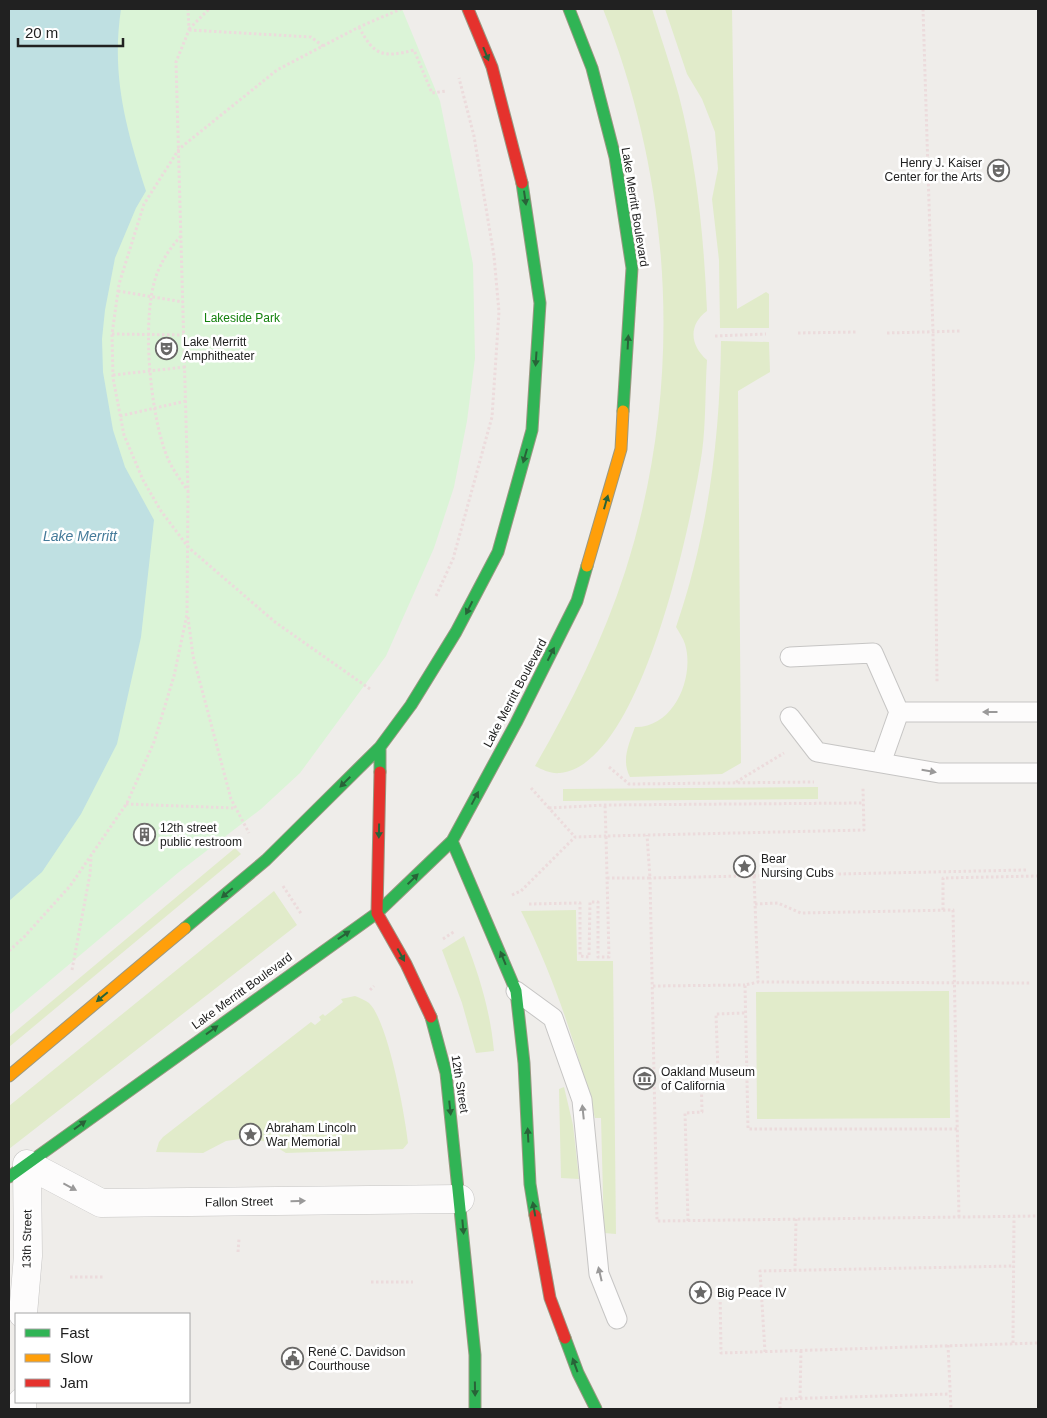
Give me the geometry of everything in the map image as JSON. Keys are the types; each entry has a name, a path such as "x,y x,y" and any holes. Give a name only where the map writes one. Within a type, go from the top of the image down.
{"main road":[{"path":"9,1076 266,860 380,747 411,705 456,632 498,552 532,430 540,303 521,174 492,67 468,9"},
{"name":"Lake Merritt Boulevard","path":"18,1171 377,913 452,841 516,723 577,601 621,449 632,268 615,157 592,68 569,9"},
{"path":"377,913 380,747"},
{"path":"452,841 516,991 524,1063 530,1184 550,1298 578,1373 596,1409"},
{"name":"12th Street","path":"377,913 406,964 431,1017 446,1073 475,1355 475,1409"}],"street":[{"name":"Fallon Street","path":"18,1171 101,1203 460,1199"},
{"name":"13th Street","path":"18,1171 28,1256 23,1313"}],"lane":[{"path":"790,657 873,653 899,712 881,763"},
{"path":"899,712 1038,712"},
{"path":"790,717 817,752 939,773 1038,773"},
{"path":"516,991 553,1018 582,1100 599,1274 617,1319"}],"path":[{"path":"188,9 189,30"},
{"path":"9,951 70,886 91,858 126,804 154,742 174,676 187,614 189,548 176,62 189,30 210,9"},
{"path":"370,689 275,622 189,548 161,511 130,453 120,416 113,375 112,334 118,290 144,204 179,149 277,70 359,27 401,9"},
{"path":"923,9 933,332 937,683"},
{"path":"359,27 369,46 391,56 414,50 432,93 446,91"},
{"path":"189,30 311,37 322,46"},
{"path":"434,600 453,559 492,417 499,312 494,256 474,136 457,72"},
{"path":"182,236 167,250 157,272 152,296 150,334 154,408 168,460 188,492"},
{"path":"118,290 183,302"},
{"path":"887,333 960,331"},
{"path":"798,333 856,332"},
{"path":"112,334 184,335"},
{"path":"715,336 766,334"},
{"path":"113,375 185,367"},
{"path":"120,416 186,401"},
{"path":"187,614 194,656 234,808 251,838"},
{"path":"734,783 784,753 790,758"},
{"path":"609,767 630,784 815,782 809,776"},
{"path":"512,895 521,891 575,837 864,830 863,787"},
{"path":"531,788 575,837"},
{"path":"549,808 605,805 864,803"},
{"path":"126,804 234,808"},
{"path":"530,904 580,903 580,956 589,956 590,902 598,902 598,957 609,957 605,805"},
{"path":"647,835 653,986 657,1221 1038,1216"},
{"path":"72,970 90,874 91,858"},
{"path":"607,878 1026,870"},
{"path":"754,876 758,982"},
{"path":"944,910 944,878 1038,876"},
{"path":"282,884 302,915"},
{"path":"755,904 778,903 801,913 953,910 959,1218"},
{"path":"443,939 455,931"},
{"path":"653,986 744,985 758,982 1030,983"},
{"path":"744,985 748,1129 957,1129"},
{"path":"370,990 374,986"},
{"path":"688,1221 685,1113 702,1112 701,1072 718,1071 716,1014 745,1013"},
{"path":"1013,1343 1014,1216"},
{"path":"795,1271 796,1220"},
{"path":"238,1252 239,1239"},
{"path":"765,1352 760,1271 1014,1266"},
{"path":"70,1277 104,1277"},
{"path":"371,1282 413,1282"},
{"path":"720,1287 721,1353 1038,1343"},
{"path":"948,1345 951,1409"},
{"path":"800,1398 801,1350"},
{"path":"780,1409 780,1399 950,1394"}],"green space":[{"name":"Lakeside Park","path":"9,9 402,9 440,101 473,264 475,358 467,421 454,487 434,548 386,656 300,773 261,809 179,872 9,1015"},
{"path":"603,9 652,9 679,96 691,149 704,257 707,311 697,322 694,335 697,348 707,360 704,429 696,485 674,581 658,635 638,686 615,729 589,760 557,773 535,766 585,671 607,622 625,572 644,502 656,431 663,360 663,288 657,217 645,146 627,77"},
{"path":"665,9 732,9 737,309 766,292 769,294 769,328 720,328 719,260 712,199 718,169 715,132 702,99 687,74"},
{"path":"721,341 769,342 770,372 738,391 741,763 722,774 630,777 627,771 626,758 635,727 649,725 661,719 671,710 684,685 687,671 685,644 676,627 696,557 710,486 718,414"},
{"path":"818,787 818,799 563,801 563,789"},
{"path":"235,848 241,854 9,1047 9,1037"},
{"path":"274,891 297,925 9,1149 9,1106"},
{"path":"576,910 577,961 613,961 616,1234 604,1233 601,1118 595,1118 564,1013 544,961 521,911"},
{"path":"464,936 483,992 490,1021 494,1051 476,1053 462,1003 442,950"},
{"path":"949,991 950,1118 757,1119 756,992"},
{"path":"355,996 369,1003 376,1013 389,1048 408,1143 403,1149 286,1153 268,1142 247,1138 226,1141 203,1153 156,1152 159,1142 163,1137 311,1022 315,1025 321,1020 319,1017 323,1014 325,1016 343,1002 341,999"},
{"path":"564,1087 573,1125 579,1179 561,1178 559,1089"}],"water":[{"name":"Lake Merritt","path":"9,9 121,9 118,57 122,102 132,145 146,191 136,208 115,258 105,310 102,339 103,372 113,430 125,467 154,520 141,637 117,744 81,814 42,872 9,901"}],"traffic: fast":[{"path":"569,9 592,68 615,157 632,268 623,411"},
{"path":"380,772 380,747 411,705 456,632 498,552 532,430 540,303 522,183"},
{"path":"535,1215 530,1184 524,1063 516,991 452,841 516,723 577,601 587,566"},
{"path":"185,928 266,860 380,747"},
{"path":"9,1177 377,913 452,841"},
{"path":"431,1017 446,1073 475,1355 475,1409"},
{"path":"565,1338 578,1373 596,1409"}],"traffic: slow":[{"path":"587,566 621,449 623,411"},
{"path":"9,1076 185,928"}],"traffic: jam":[{"path":"468,9 492,67 522,183"},
{"path":"380,772 377,913 406,964 431,1017"},
{"path":"535,1215 550,1298 565,1338"}],"place":[{"name":"Henry J. Kaiser Center for the Arts","path":"998,170"},
{"name":"Lake Merritt Amphitheater","path":"167,349"},
{"name":"12th street public restroom","path":"144,835"},
{"name":"Bear Nursing Cubs","path":"745,866"},
{"name":"Oakland Museum of California","path":"645,1079"},
{"name":"Abraham Lincoln War Memorial","path":"250,1135"},
{"name":"Big Peace IV","path":"701,1293"},
{"name":"René C. Davidson Courthouse","path":"292,1359"}]}
